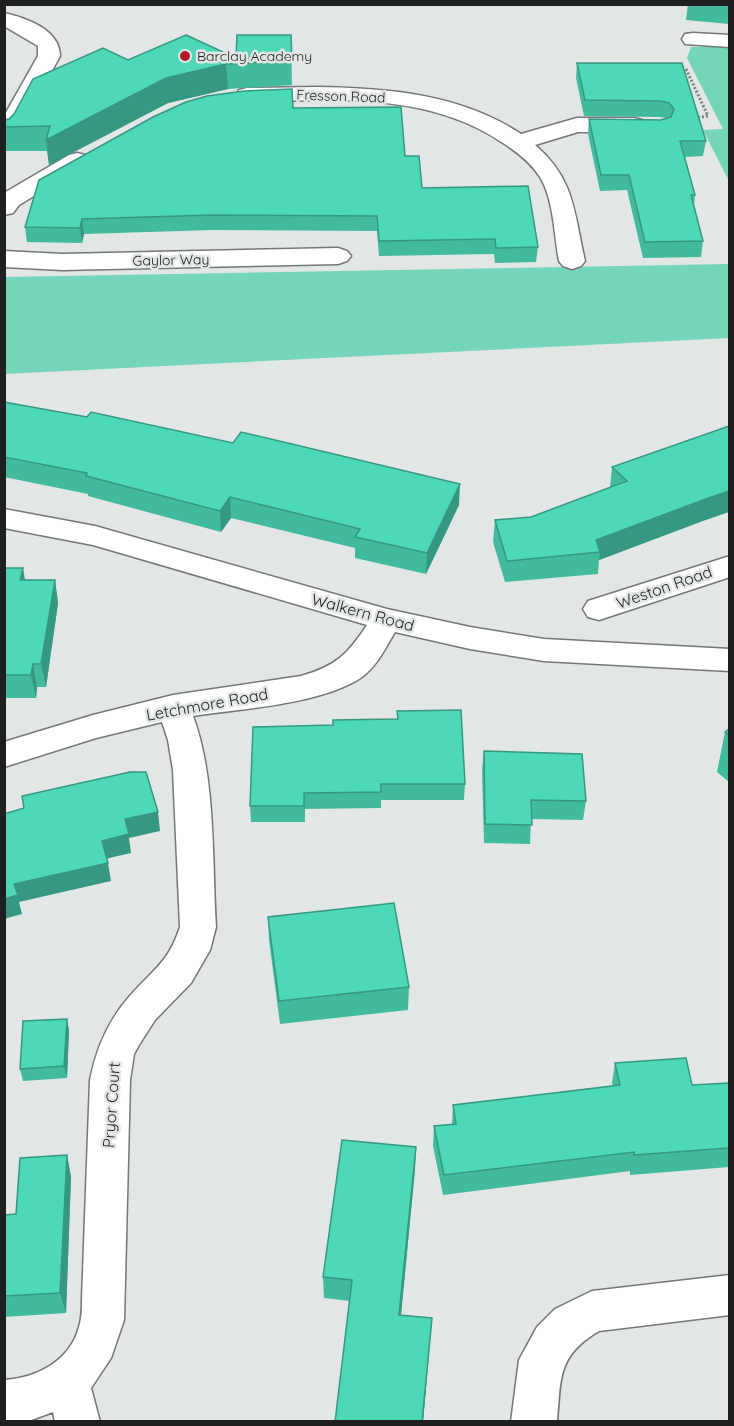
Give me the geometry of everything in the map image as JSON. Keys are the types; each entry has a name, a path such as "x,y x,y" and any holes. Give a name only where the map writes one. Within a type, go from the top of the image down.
{"street":[{"path":"4,19 12,20 45,41 49,47 49,56 4,137"},
{"path":"693,39 729,41"},
{"name":"Fresson Road","path":"227,97 336,94 390,97 446,108 498,128 532,154 554,181 572,261"},
{"path":"519,142 584,124 659,126"},
{"path":"4,208 10,200 92,153"},
{"name":"Gaylor Way","path":"4,258 62,262 338,256"},
{"name":"Walkern Road","path":"4,518 95,536 387,620 470,638 544,650 729,660"},
{"name":"Weston Road","path":"600,609 729,566"},
{"name":"Letchmore Road","path":"4,755 93,727 173,707 301,688 332,679 352,668 364,655 387,620"},
{"name":"Pryor Court","path":"4,1402 22,1402 46,1395 73,1401 101,1328 104,1299 110,1080 115,1053 142,1010 178,972 191,950 198,927 190,770 184,740 173,707"},
{"path":"534,1422 541,1360 553,1342 570,1324 592,1311 729,1295"}],"path":[{"path":"659,126 708,116 681,58 693,39"}],"green space":[{"path":"691,47 729,47 729,181 703,130 723,129 687,58"},
{"path":"729,264 729,338 5,374 5,277"}],"building":[{"path":"186,35 236,58 237,35 291,35 292,61 226,64 166,78 46,140 50,126 4,127 4,120 14,114 33,79 103,48 128,60"},
{"path":"577,63 682,63 706,141 680,141 695,195 691,195 703,241 645,242 629,175 601,175 589,119 661,120 671,117 674,109 669,103 661,101 585,100"},
{"path":"292,89 293,108 401,107 405,156 419,156 422,188 528,186 538,247 496,248 495,239 379,241 377,216 212,215 82,219 80,228 25,227 39,180 153,117 186,102 207,96 244,91"},
{"path":"4,402 87,417 91,412 233,443 241,432 460,484 427,553 355,537 360,529 230,497 220,511 86,476 87,473 4,457"},
{"path":"729,426 729,491 596,540 600,552 507,561 495,520 531,517 627,481 612,467"},
{"path":"4,568 23,568 20,580 55,580 41,664 33,664 31,675 4,675"},
{"path":"461,710 465,784 381,784 381,792 304,793 304,806 250,806 253,727 333,725 333,720 398,719 397,711"},
{"path":"484,751 582,754 586,801 531,800 532,825 485,824"},
{"path":"130,772 146,772 158,812 125,819 129,834 102,841 108,863 14,884 18,895 4,899 4,814 24,808 22,796"},
{"path":"394,903 409,987 279,1001 268,917"},
{"path":"67,1019 64,1066 20,1069 23,1021"},
{"path":"686,1058 692,1085 729,1083 729,1148 634,1155 634,1152 444,1175 434,1126 456,1124 453,1105 620,1085 615,1063"},
{"path":"342,1140 416,1147 399,1315 432,1318 422,1422 335,1422 352,1280 323,1277"},
{"path":"67,1155 60,1293 4,1296 4,1215 16,1214 20,1158"}],"place":[{"name":"Barclay Academy","path":"185,56"}]}
